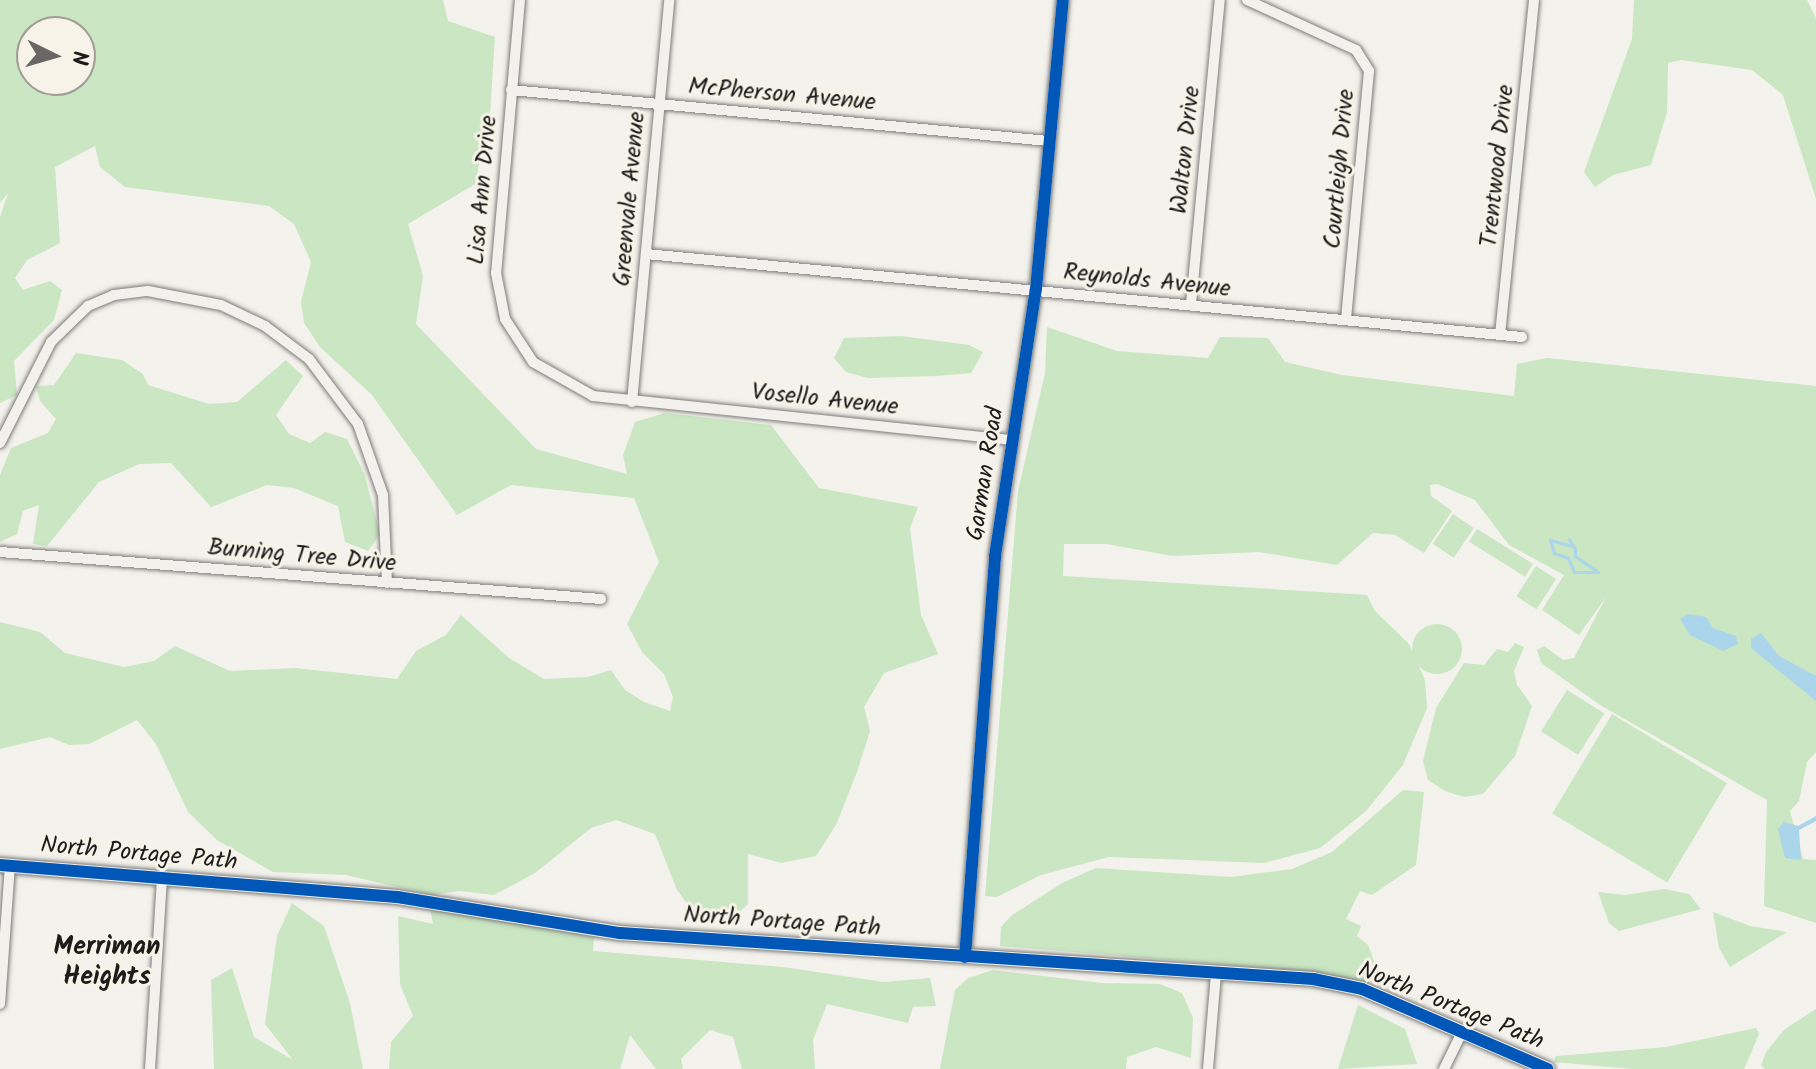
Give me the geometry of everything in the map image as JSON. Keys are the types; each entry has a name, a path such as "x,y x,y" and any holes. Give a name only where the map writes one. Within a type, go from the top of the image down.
{"main road":[{"name":"North Portage Path","path":"5,865 397,897 579,929 1313,979 1362,989 1548,1069"}],"street":[{"name":"Lisa Ann Drive","path":"520,0 496,273 505,319 525,353 550,376 593,396 632,402"},
{"name":"Greenvale Avenue","path":"632,402 669,0"},
{"name":"Garman Road","path":"965,957 995,556 1036,289 1063,0"},
{"name":"Walton Drive","path":"1191,304 1220,0"},
{"name":"Courtleigh Drive","path":"1247,0 1356,50 1369,71 1346,320"},
{"name":"Trentwood Drive","path":"1500,335 1534,0"},
{"name":"McPherson Avenue","path":"511,90 1049,141"},
{"name":"Reynolds Avenue","path":"646,254 1522,337"},
{"path":"0,443 51,342 88,306 114,295 148,291 221,305 265,326 309,359 358,424 383,495 387,583"},
{"name":"Vosello Avenue","path":"632,402 1013,440"},
{"name":"Burning Tree Drive","path":"0,552 601,599"},
{"path":"0,1004 5,865"},
{"path":"150,1069 162,879"},
{"path":"1208,1069 1216,973"},
{"path":"1444,1069 1461,1034"}],"green space":[{"path":"0,0 443,0 448,21 495,37 490,114 475,184 408,224 423,276 416,324 536,449 627,474 623,455 635,422 665,413 771,425 819,488 918,507 910,528 921,615 938,654 884,673 864,707 870,731 857,772 836,825 816,856 781,863 748,854 748,904 732,919 702,923 677,890 655,834 616,820 591,828 535,873 494,895 459,891 431,895 346,875 273,872 217,840 188,812 156,744 137,720 89,744 69,745 50,737 0,749 0,622 40,632 65,653 124,667 154,661 175,646 230,671 295,668 397,679 416,651 446,635 461,615 509,658 544,679 588,677 611,670 625,690 644,702 670,711 673,697 664,674 642,652 627,624 659,562 634,498 511,485 457,515 372,395 320,347 304,323 301,302 311,262 294,224 269,206 125,187 100,167 95,146 55,167 60,243 27,260 15,278 23,290 50,281 62,290 54,320 14,361 17,395 0,403 0,217 8,193 0,203"},
{"path":"1634,0 1807,0 1816,18 1816,199 1783,95 1752,70 1681,60 1668,63 1667,112 1651,165 1613,175 1595,187 1584,172 1632,39"},
{"path":"1047,327 1117,351 1208,358 1220,337 1268,338 1285,362 1342,375 1514,396 1517,364 1547,358 1816,386 1816,752 1807,762 1799,801 1790,811 1803,859 1816,860 1816,923 1764,906 1767,800 1600,705 1541,663 1537,650 1544,646 1563,660 1574,658 1606,597 1579,635 1542,610 1564,575 1509,545 1475,500 1437,484 1430,485 1431,496 1452,511 1424,553 1395,535 1373,533 1337,565 1259,552 1172,556 1107,544 1064,544 1063,576 1367,595 1375,611 1409,644 1425,680 1427,708 1403,765 1366,811 1320,848 1264,863 1109,857 1041,875 997,897 985,896 1018,491 1045,373"},
{"path":"901,336 969,345 983,352 971,373 936,376 868,378 846,372 834,358 844,338"},
{"path":"76,353 122,360 143,374 148,385 209,404 237,402 286,360 303,376 276,415 289,434 310,443 325,432 347,439 364,473 380,534 368,551 345,542 338,506 294,488 267,485 211,507 171,463 139,464 99,482 47,546 33,544 39,505 23,511 17,534 0,542 0,475 11,448 48,433 56,419 40,401 36,386 54,385"},
{"path":"1453,514 1474,528 1454,558 1433,544"},
{"path":"1477,529 1533,564 1525,577 1469,542"},
{"path":"1536,566 1556,579 1537,609 1516,596"},
{"path":"1437,624 1454,632 1462,649 1454,666 1437,674 1420,666 1412,649 1420,632"},
{"path":"1515,643 1524,647 1514,671 1517,685 1532,706 1515,756 1483,794 1464,797 1445,791 1428,780 1423,761 1436,708 1464,663 1484,665 1497,649 1508,652"},
{"path":"1567,690 1604,713 1578,755 1541,732"},
{"path":"1612,714 1727,783 1667,882 1552,813"},
{"path":"1403,790 1424,792 1416,865 1372,895 1360,891 1346,919 1361,926 1357,936 1368,945 1376,966 1369,983 1302,971 1000,946 1001,927 1011,916 1062,883 1096,868 1231,877 1292,869 1332,852"},
{"path":"1664,889 1689,894 1701,909 1619,931 1609,923 1598,892 1625,895"},
{"path":"292,903 324,926 350,1003 363,1069 214,1069 211,980 232,968 254,1037 293,1060 265,1024 277,936"},
{"path":"430,909 594,937 593,951 783,967 884,982 930,978 936,1006 913,1007 908,1023 827,1004 813,1040 815,1069 742,1069 733,1037 710,1030 681,1059 683,1069 656,1069 630,1035 620,1069 389,1069 391,1042 413,1016 400,984 398,916 433,924"},
{"path":"1713,912 1750,926 1787,932 1730,967 1719,948"},
{"path":"993,970 1102,983 1160,984 1182,993 1193,1018 1191,1058 1156,1047 1127,1057 1126,1069 940,1069 955,990 968,978"},
{"path":"1358,1005 1405,1029 1417,1064 1338,1069"},
{"path":"1816,1009 1816,1069 1765,1069 1761,1065 1766,1052 1785,1029"},
{"path":"1756,1028 1759,1034 1744,1069 1633,1069 1554,1062 1556,1056 1666,1047"}],"water":[{"path":"1688,614 1706,617 1713,628 1736,636 1738,644 1723,651 1690,635 1680,619"},
{"path":"1761,633 1779,656 1816,676 1816,701 1751,648 1751,639"},
{"path":"1816,816 1816,821 1799,830 1801,860 1785,858 1778,829 1784,822 1798,826"}],"waterway":[{"path":"1569,539 1575,549 1575,556 1598,572 1574,572 1568,558 1554,553 1550,540 1573,546"}],"cycle path":[{"path":"965,957 995,556 1036,289 1063,0"},
{"path":"0,865 397,897 620,933 1313,979 1362,989 1548,1069"}],"district":[{"name":"Merriman Heights","path":"107,963"}]}
